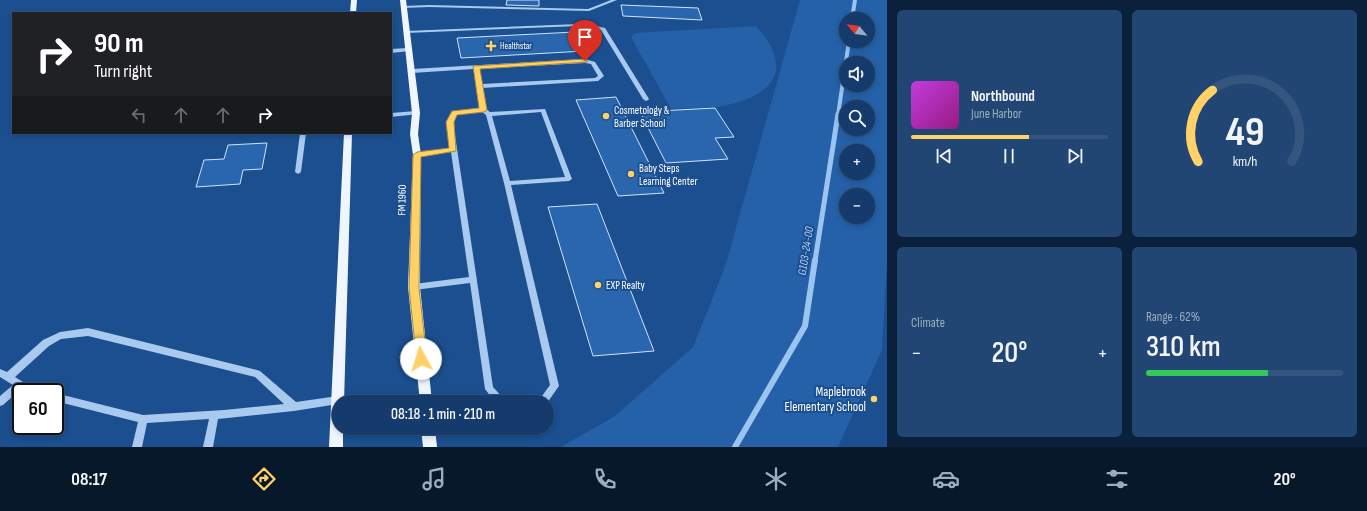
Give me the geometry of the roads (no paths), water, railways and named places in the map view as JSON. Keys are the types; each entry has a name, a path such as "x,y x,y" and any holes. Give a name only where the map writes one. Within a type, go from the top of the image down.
{"main road":[{"path":"353,12 354,0"},
{"name":"FM 1960","path":"403,4 416,114 414,134 417,155 414,288 425,395"},
{"path":"338,395 348,134"},
{"path":"336,447 337,435"}],"lane":[{"path":"403,4 588,10 615,0"},
{"path":"406,32 579,25 599,27 603,29 646,99"},
{"path":"392,51 408,50"},
{"path":"412,71 585,61 593,63 601,76 596,80 480,86"},
{"path":"476,67 486,112 507,183 555,386 548,395"},
{"path":"495,395 489,388 453,150 450,122 455,113 543,110 569,179 507,183"},
{"path":"392,115 416,114"},
{"path":"298,172 303,134"},
{"path":"417,155 453,150"},
{"path":"414,288 473,280"},
{"path":"17,383 4,375 46,343 60,336 88,332 257,374 294,407"},
{"path":"0,402 12,392"},
{"path":"64,399 143,419 214,415 294,407 332,401"},
{"path":"208,447 214,415"},
{"path":"136,447 143,419"}],"waterway":[{"name":"G103-24-00","path":"853,12 855,0"},
{"name":"G103-24-00","path":"838,115 848,48"},
{"name":"G103-24-00","path":"815,261 838,114"},
{"name":"G103-24-00","path":"735,447 805,326 815,260"}],"place":[{"name":"Healthstar","path":"491,46"},
{"name":"Cosmetology & Barber School","path":"606,116"},
{"name":"Baby Steps Learning Center","path":"631,174"},
{"name":"EXP Realty","path":"598,285"},
{"name":"Maplebrook Elementary School","path":"874,399"}]}
